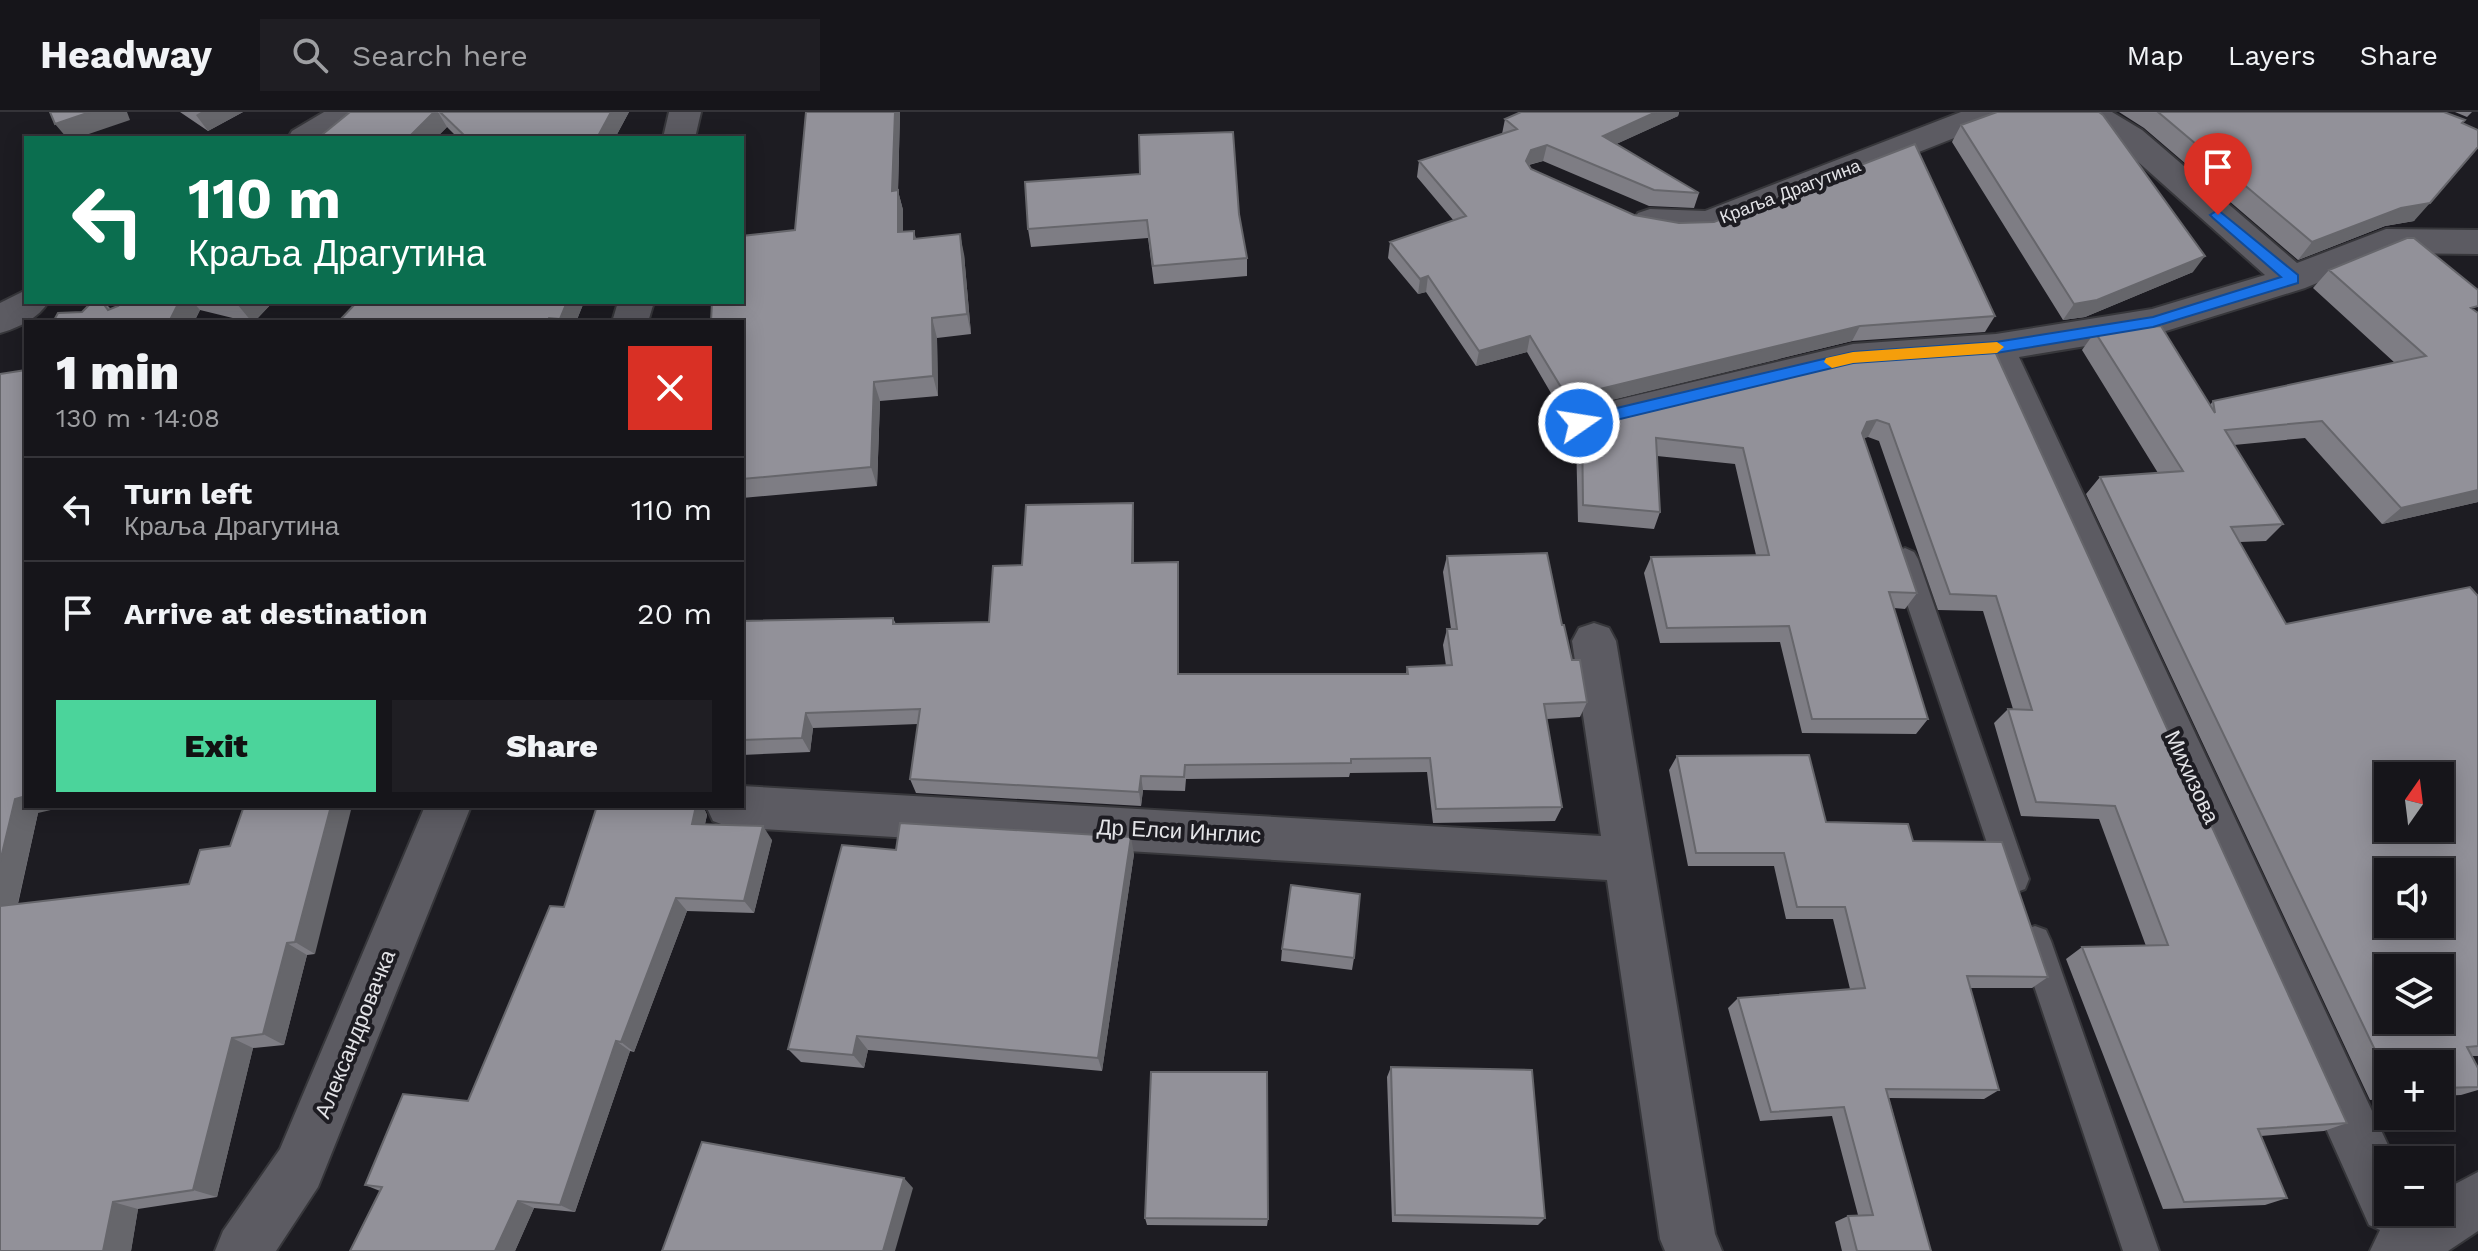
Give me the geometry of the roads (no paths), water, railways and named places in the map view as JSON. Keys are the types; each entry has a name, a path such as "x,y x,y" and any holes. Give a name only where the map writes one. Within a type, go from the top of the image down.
{"street":[{"path":"307,136 347,112"},
{"path":"679,136 685,112"},
{"name":"Краља Драгутина","path":"1627,214 1663,223 1708,223 1991,112"},
{"path":"2089,112 2130,137 2292,279"},
{"path":"1579,423 1853,357 1996,347 2153,322 2292,279 2386,241 2478,242"},
{"path":"0,320 27,304"},
{"name":"Михизова","path":"1996,347 2396,1229"},
{"path":"1594,641 1688,1239 1694,1251"},
{"name":"Др Елси Инглис","path":"744,807 1629,859"},
{"name":"Александровачка","path":"243,1251 299,1168 447,808"},
{"path":"2396,1229 2475,1205"}],"lane":[{"path":"1898,539 2141,1251"}]}
